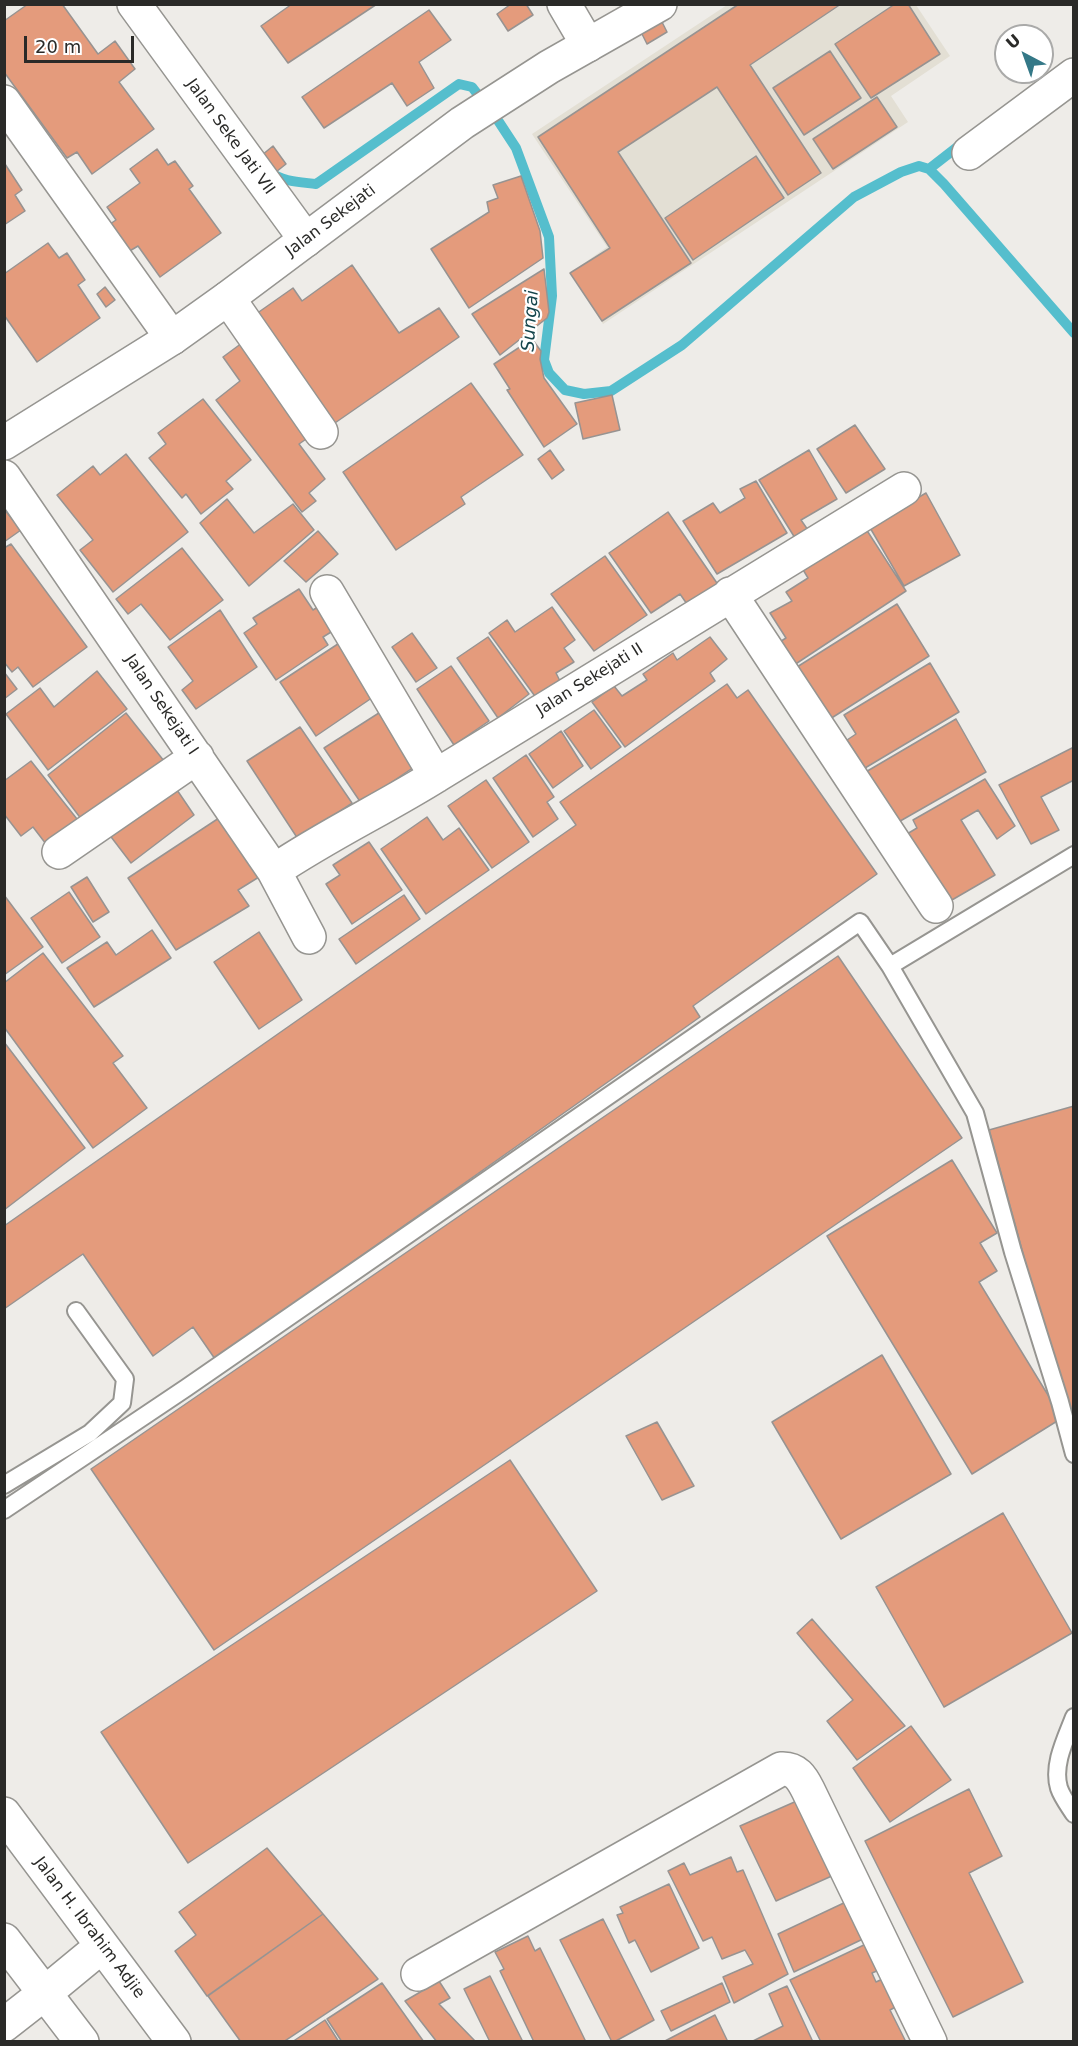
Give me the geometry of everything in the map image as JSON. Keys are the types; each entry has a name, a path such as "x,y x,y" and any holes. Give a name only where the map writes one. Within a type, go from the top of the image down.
{"street":[{"name":"Jalan Seke Jati VII","path":"134,4 306,240"},
{"path":"564,4 588,45"},
{"name":"Jalan Sekejati","path":"4,444 172,338 462,123 549,67 660,4"},
{"path":"969,153 1074,75"},
{"path":"4,102 172,338"},
{"path":"228,298 321,432"},
{"name":"Jalan Sekejati I","path":"4,477 274,870 309,937"},
{"name":"Jalan Sekejati II","path":"274,870 436,776 904,489"},
{"path":"327,592 436,776"},
{"path":"730,594 936,906"},
{"path":"59,852 197,757"},
{"path":"418,1974 781,1770 787,1769 800,1776 805,1783 930,2042"},
{"name":"Jalan H. Ibrahim Adjie","path":"4,1814 174,2042"},
{"path":"4,1940 82,2042"},
{"path":"4,2025 102,1946"}],"lane":[{"path":"890,966 1074,855"},
{"path":"4,1510 186,1388 860,922 890,966 975,1113 1013,1252 1074,1454"},
{"path":"4,1485 90,1433 122,1403 125,1379 76,1311"},
{"path":"1074,1717 1063,1746 1058,1775 1060,1789 1074,1814"}],"shaded area":[{"path":"727,5 916,5 950,56 891,96 908,122 603,324 570,273 607,247 532,134"}],"building":[{"path":"28,4 62,4 98,54 115,41 135,69 119,82 154,129 92,174 77,152 67,158 4,72 4,21"},
{"path":"292,4 377,4 288,63 261,26"},
{"path":"511,4 526,4 533,15 508,31 497,14"},
{"path":"739,4 841,4 750,65 821,173 788,195 717,87 618,152 691,263 602,321 570,273 610,248 538,137"},
{"path":"895,4 908,4 940,54 871,98 835,44"},
{"path":"429,10 451,40 419,62 434,88 407,106 392,83 324,128 302,97"},
{"path":"661,20 667,32 647,44 641,32"},
{"path":"830,51 861,98 804,135 773,88"},
{"path":"877,97 897,127 833,169 813,139"},
{"path":"273,146 286,164 276,172 262,155"},
{"path":"157,149 168,165 175,161 193,186 189,189 221,233 160,277 138,246 128,252 110,224 116,220 107,207 140,183 130,169"},
{"path":"756,156 784,198 693,260 665,218"},
{"path":"5,164 22,190 15,195 25,211 4,225"},
{"path":"521,176 540,231 543,258 469,308 431,249 489,212 487,202 498,198 493,185"},
{"path":"48,243 59,258 67,253 85,280 78,285 100,318 37,362 4,315 4,274"},
{"path":"352,265 399,333 439,308 459,337 332,425 256,314 293,288 302,301"},
{"path":"544,269 549,312 547,318 500,355 472,314"},
{"path":"105,287 115,300 106,307 97,294"},
{"path":"532,339 541,351 540,359 544,378 577,424 544,447 507,390 510,389 494,364"},
{"path":"246,340 312,435 299,444 325,479 309,493 316,501 302,512 216,400 240,381 223,357"},
{"path":"471,383 523,455 461,497 465,504 396,550 343,472"},
{"path":"612,395 620,430 583,439 575,403"},
{"path":"203,399 251,460 226,481 233,489 201,514 186,494 182,498 149,458 166,444 158,433"},
{"path":"855,425 885,469 846,493 817,449"},
{"path":"550,450 564,470 552,479 538,459"},
{"path":"809,450 837,499 801,520 808,530 795,538 759,480"},
{"path":"126,454 188,532 113,592 80,550 93,540 57,495 93,466 100,475"},
{"path":"756,481 787,533 717,574 683,521 713,503 720,513 745,498 740,489"},
{"path":"926,493 960,555 904,586 869,526"},
{"path":"227,499 254,533 293,504 314,530 249,586 200,523"},
{"path":"4,509 21,530 4,542"},
{"path":"668,512 719,586 689,607 680,594 651,613 609,553"},
{"path":"866,529 906,591 785,671 770,648 786,638 770,613 792,601 786,592 808,578 802,568"},
{"path":"318,531 338,554 306,582 284,561"},
{"path":"11,544 87,647 33,687 18,667 12,672 4,662 4,548"},
{"path":"182,548 223,600 170,640 141,604 128,614 116,599"},
{"path":"605,556 647,615 594,651 551,594"},
{"path":"299,589 313,610 321,605 336,629 323,637 328,645 276,680 244,633 257,624 253,618"},
{"path":"897,604 929,656 819,726 797,667"},
{"path":"552,607 575,640 564,648 574,662 556,673 561,683 537,699 489,633 507,620 515,632"},
{"path":"220,610 257,667 196,709 182,690 193,681 168,647"},
{"path":"412,633 437,668 416,682 392,647"},
{"path":"488,637 529,694 498,718 457,658"},
{"path":"710,637 727,659 710,673 715,681 625,747 592,702 614,686 622,696 647,680 643,674 673,653 677,660"},
{"path":"347,638 382,691 316,736 280,682"},
{"path":"930,663 959,712 865,768 847,740 856,734 844,715"},
{"path":"451,666 489,721 454,745 417,689"},
{"path":"97,671 127,709 48,770 6,714 40,688 54,707"},
{"path":"4,672 17,689 4,699"},
{"path":"727,684 737,698 748,690 877,874 693,1006 700,1017 215,1359 193,1327 153,1356 83,1254 4,1309 4,1226 576,825 560,802"},
{"path":"594,710 621,747 591,769 564,731"},
{"path":"382,711 417,765 361,803 324,748"},
{"path":"126,713 168,766 88,828 48,775"},
{"path":"956,719 986,772 895,824 864,773"},
{"path":"300,727 352,803 298,839 247,761"},
{"path":"561,731 583,766 553,788 529,754"},
{"path":"1074,747 1074,780 1041,797 1059,830 1031,844 999,785"},
{"path":"526,755 554,797 547,802 558,819 533,837 493,778"},
{"path":"31,761 77,819 46,844 33,827 21,836 4,814 4,781"},
{"path":"985,779 1015,826 997,839 978,810 961,820 995,875 945,904 902,837 917,828 913,820"},
{"path":"486,780 529,842 492,868 448,806"},
{"path":"175,787 194,815 131,863 105,829"},
{"path":"427,817 443,840 459,828 489,870 426,914 381,849"},
{"path":"219,818 259,877 238,890 249,906 176,950 128,878"},
{"path":"369,842 402,890 352,924 326,884 340,875 333,865"},
{"path":"87,877 109,912 93,922 71,887"},
{"path":"69,892 100,937 62,963 31,918"},
{"path":"4,895 43,947 4,975"},
{"path":"404,895 420,919 356,964 339,939"},
{"path":"152,930 171,958 94,1007 67,968 107,942 116,955"},
{"path":"259,932 302,1000 259,1029 214,962"},
{"path":"43,953 123,1056 113,1063 147,1108 93,1148 4,1027 4,983"},
{"path":"838,956 962,1138 214,1650 91,1469"},
{"path":"4,1042 85,1148 4,1210"},
{"path":"1074,1106 1074,1432 1072,1432 989,1130"},
{"path":"952,1160 997,1233 980,1243 997,1271 979,1282 1062,1418 972,1474 827,1236"},
{"path":"882,1355 951,1474 841,1539 772,1422"},
{"path":"657,1422 694,1486 662,1500 626,1436"},
{"path":"510,1460 597,1591 188,1863 101,1732"},
{"path":"1003,1513 1072,1633 944,1707 876,1587"},
{"path":"812,1619 905,1726 857,1760 827,1721 853,1700 797,1633"},
{"path":"911,1726 951,1780 890,1822 853,1768"},
{"path":"969,1789 1002,1856 969,1873 1023,1982 953,2017 865,1841"},
{"path":"799,1800 834,1875 776,1901 740,1826"},
{"path":"267,1848 323,1914 207,1996 175,1951 196,1935 179,1912"},
{"path":"731,1857 737,1872 743,1870 788,1974 734,2003 723,1977 753,1964 745,1950 722,1959 712,1937 703,1941 668,1871 684,1863 690,1875"},
{"path":"669,1884 699,1948 651,1972 635,1940 629,1943 617,1915 623,1913 620,1907"},
{"path":"848,1901 865,1938 794,1972 778,1934"},
{"path":"323,1914 378,1979 283,2042 241,2042 208,1996"},
{"path":"603,1919 654,2020 614,2042 560,1940"},
{"path":"528,1936 535,1951 540,1948 586,2042 534,2042 500,1971 504,1969 495,1952"},
{"path":"866,1944 879,1970 872,1973 876,1982 887,1977 901,2004 890,2010 906,2042 821,2042 790,1980"},
{"path":"490,1976 523,2042 490,2042 464,1989"},
{"path":"439,1981 450,1998 439,2004 476,2042 437,2042 405,2001"},
{"path":"382,1983 424,2042 342,2042 327,2019"},
{"path":"722,1983 730,2002 671,2031 661,2011"},
{"path":"787,1986 813,2042 751,2042 783,2026 769,1994"},
{"path":"715,2015 728,2042 663,2042"},
{"path":"325,2020 339,2042 292,2042"}],"waterway":[{"name":"Sungai","path":"269,171 285,179 316,184 459,84 472,87 516,148 549,237 552,296 544,360 549,373 565,390 584,394 611,391 682,345 854,197 901,172 919,166 929,169 944,184 1074,333"},
{"path":"929,169 965,141"}]}
